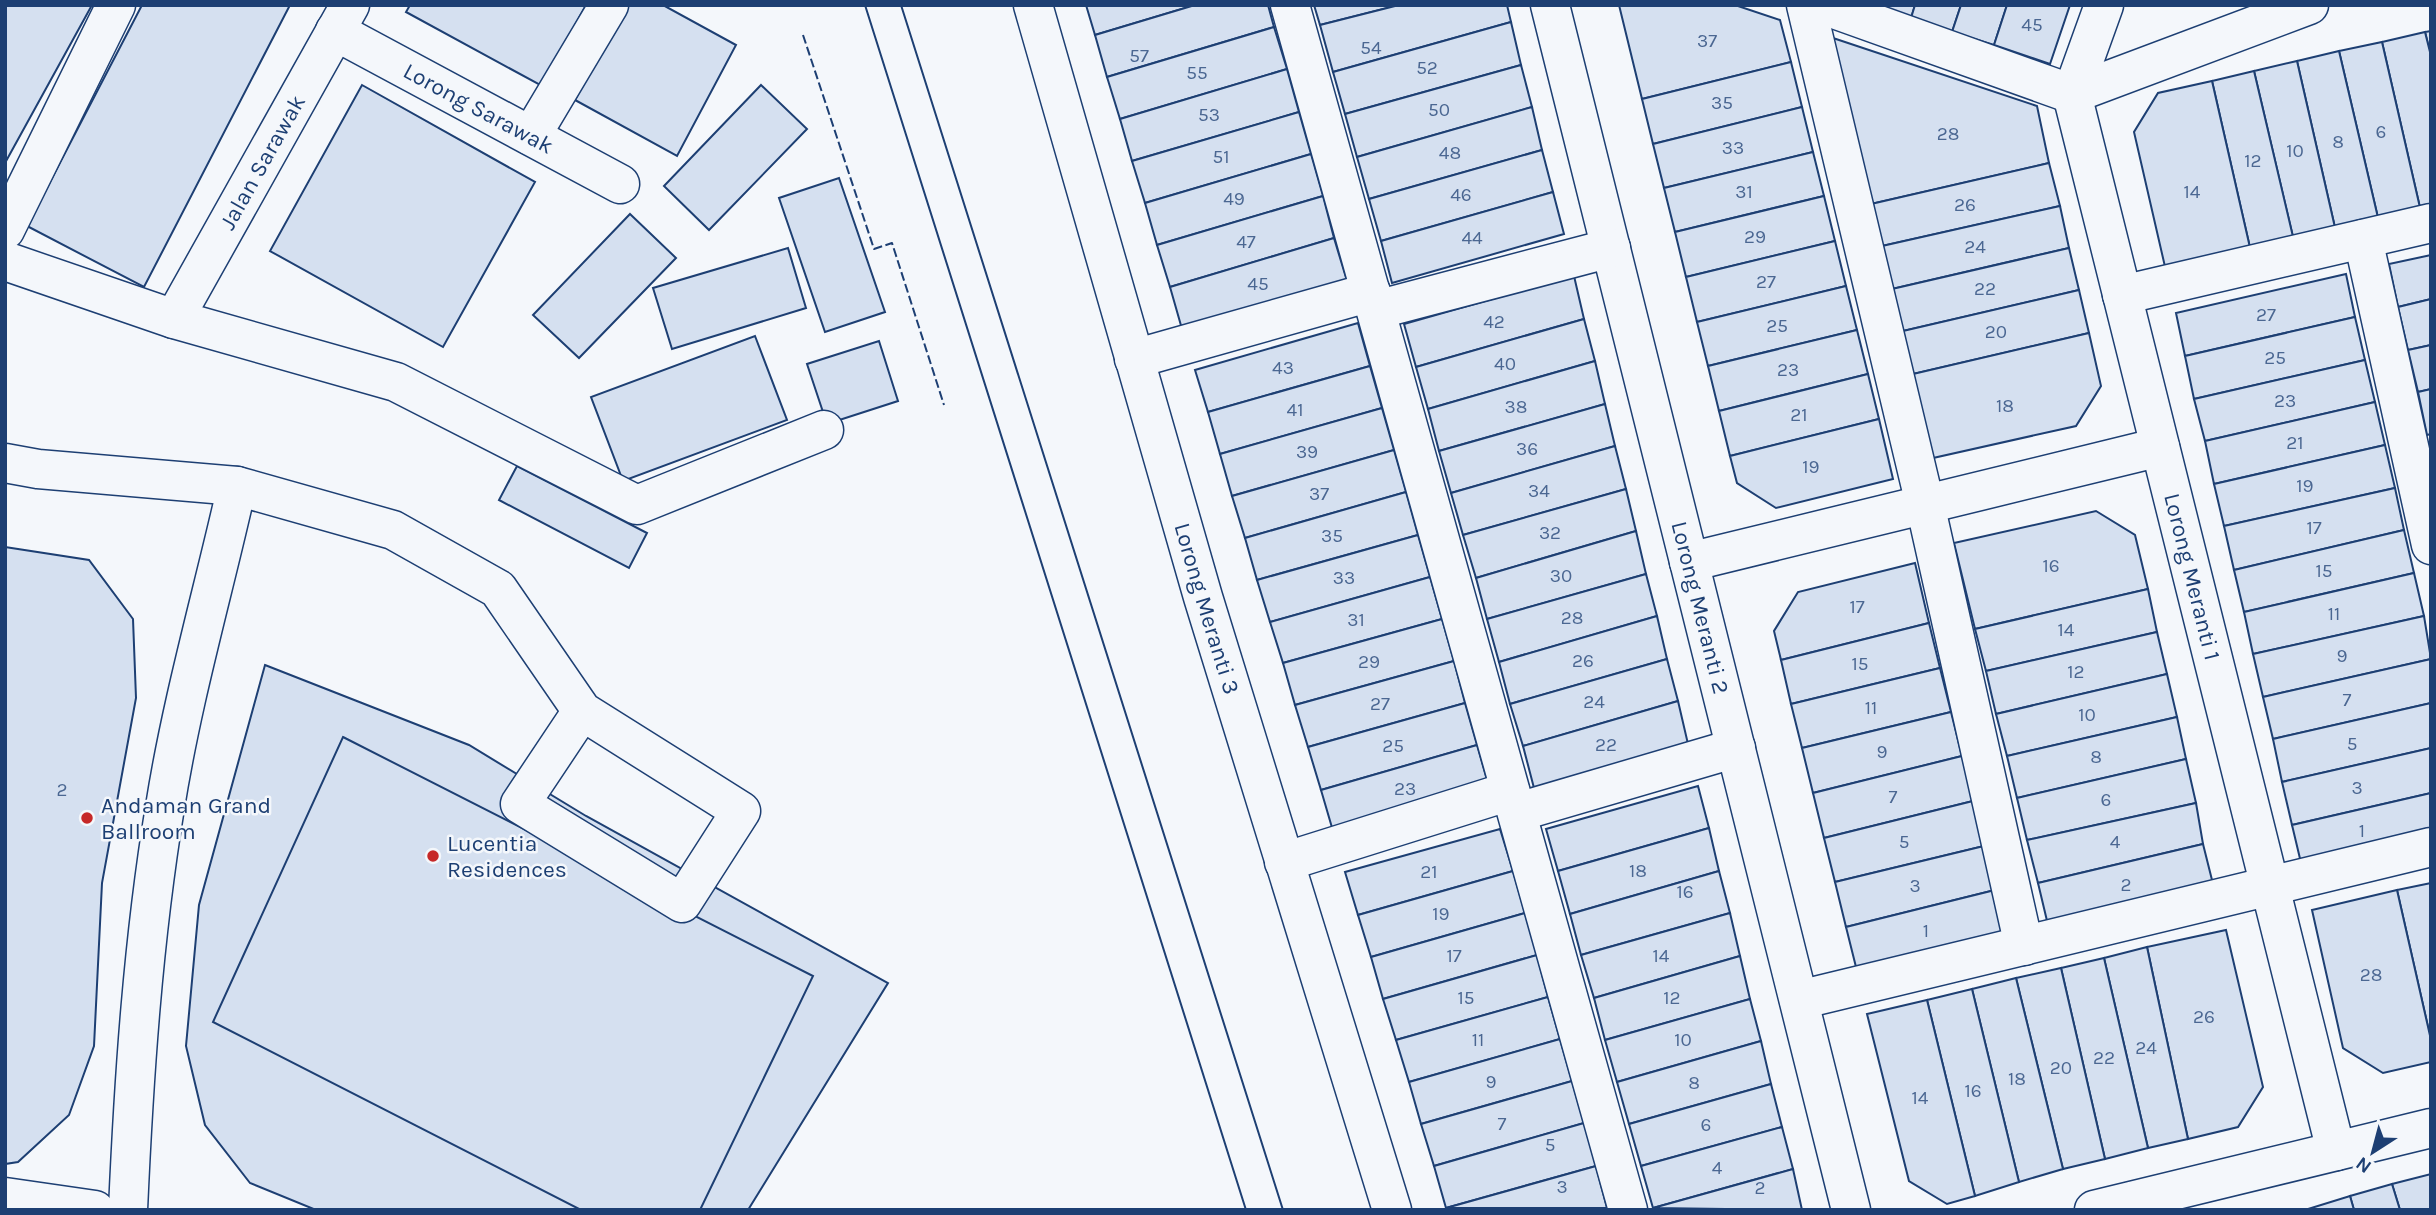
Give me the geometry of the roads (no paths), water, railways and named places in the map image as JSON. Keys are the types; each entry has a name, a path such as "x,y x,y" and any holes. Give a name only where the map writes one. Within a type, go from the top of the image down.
{"street":[{"path":"5,230 116,5"},
{"path":"531,136 609,5"},
{"name":"Lorong Meranti 3","path":"1033,5 1134,359 1284,862 1392,1210"},
{"path":"1290,5 1628,1210"},
{"name":"Lorong Meranti 2","path":"1550,5 1851,1210"},
{"path":"1806,5 1925,504 2024,946"},
{"path":"1823,5 2072,94 2309,5"},
{"path":"2072,94 2104,5"},
{"name":"Lorong Sarawak","path":"342,18 531,136 620,184"},
{"name":"Jalan Sarawak","path":"174,319 342,18"},
{"name":"Lorong Meranti 1","path":"2072,94 2336,1151"},
{"path":"2123,295 2431,223"},
{"path":"2363,239 2431,545"},
{"path":"1134,359 1373,301 1611,248"},
{"path":"5,261 174,319 396,382 638,505 824,430"},
{"path":"1689,562 2160,447"},
{"path":"5,463 38,469 237,485 393,530 498,589 582,711 741,811 682,903 520,804 582,711"},
{"path":"128,1210 145,945 165,805 237,485"},
{"path":"1284,862 1736,748"},
{"path":"1798,1000 2431,847"},
{"path":"2101,1209 2431,1128"},
{"path":"5,1197 95,1210"}],"tram line":[{"path":"865,5 1246,1210"},
{"path":"901,5 1283,1210"}],"place":[{"name":"Andaman Grand Ballroom","path":"87,818"},
{"name":"Lucentia Residences","path":"433,856"}]}
